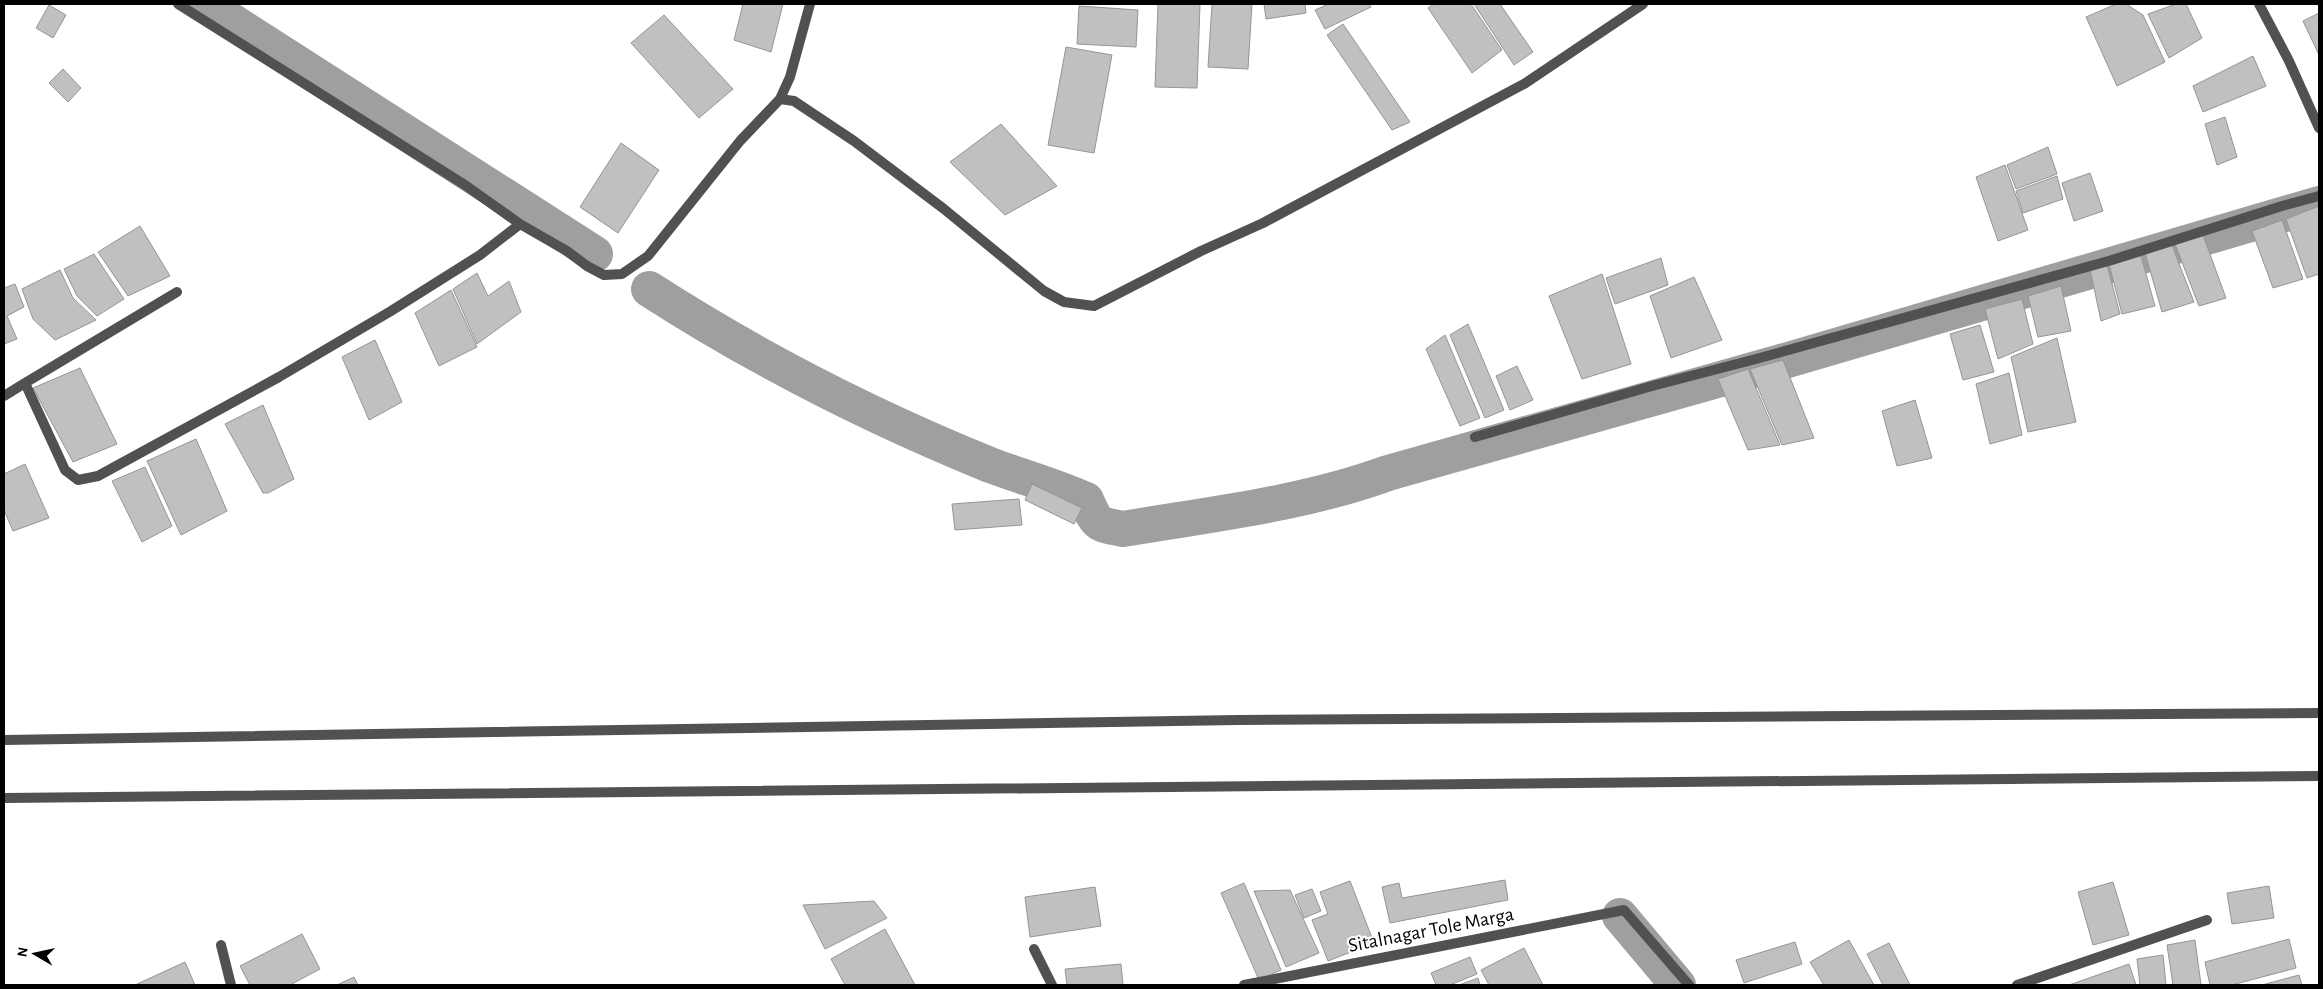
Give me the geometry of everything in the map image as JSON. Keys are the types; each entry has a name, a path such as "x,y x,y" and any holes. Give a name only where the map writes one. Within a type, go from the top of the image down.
{"street":[{"path":"178,4 478,194 520,224 568,251 587,266 604,275 622,274 648,256 740,141 780,99 790,77 810,4"},
{"path":"780,99 794,100 854,141 944,209 1044,291 1064,302 1094,306 1201,251 1263,223 1524,84 1643,4"},
{"path":"2259,4 2289,61 2319,128"},
{"path":"1476,437 1652,386 1756,360 2112,260 2319,196"},
{"path":"25,384 65,470 78,480 98,476 279,377 392,311 480,255 520,224"},
{"path":"4,396 177,292"},
{"path":"4,740 1239,720 2319,713"},
{"path":"4,798 2319,776"},
{"name":"Sitalnagar Tole Marga","path":"1244,985 1624,910 1689,985"},
{"path":"2017,985 2207,920"},
{"path":"221,945 231,985"},
{"path":"1034,949 1052,985"}],"building":[{"path":"743,4 783,4 771,52 734,40"},
{"path":"1158,4 1200,4 1197,88 1155,87"},
{"path":"1212,4 1252,4 1248,69 1208,67"},
{"path":"1264,4 1305,4 1306,13 1266,19"},
{"path":"1329,4 1369,4 1371,7 1325,29 1315,10"},
{"path":"1434,4 1471,4 1502,50 1472,73 1428,8"},
{"path":"1474,4 1500,4 1533,52 1514,65"},
{"path":"2116,4 2126,4 2143,15 2165,62 2117,86 2086,17"},
{"path":"2176,4 2186,4 2202,38 2169,58 2148,14"},
{"path":"49,5 66,15 53,38 36,28"},
{"path":"1079,6 1138,10 1136,47 1077,44"},
{"path":"2319,13 2319,55 2303,21"},
{"path":"664,15 733,89 699,118 631,43"},
{"path":"1343,24 1410,122 1392,130 1327,35"},
{"path":"1066,47 1112,55 1094,153 1048,145"},
{"path":"2253,56 2266,86 2203,112 2193,86"},
{"path":"63,69 81,88 68,102 49,83"},
{"path":"2225,117 2237,157 2217,165 2205,124"},
{"path":"1001,124 1057,186 1005,215 950,162"},
{"path":"621,143 659,170 618,233 580,207"},
{"path":"2048,147 2057,174 2016,189 2007,165"},
{"path":"2005,165 2028,230 1998,241 1976,177"},
{"path":"2090,173 2103,211 2074,221 2062,183"},
{"path":"2057,176 2063,199 2023,213 2016,191"},
{"path":"2319,206 2319,274 2307,278 2286,219"},
{"path":"2282,220 2303,279 2273,288 2252,231"},
{"path":"140,226 170,276 128,296 98,252"},
{"path":"2203,235 2226,298 2199,306 2175,244"},
{"path":"2171,243 2194,302 2162,312 2145,253"},
{"path":"94,254 124,299 97,316 77,296 64,269"},
{"path":"2141,256 2155,306 2122,314 2109,264"},
{"path":"1661,258 1668,285 1615,304 1606,278"},
{"path":"2107,265 2120,314 2101,321 2090,269"},
{"path":"60,270 73,298 96,320 55,340 33,319 22,289"},
{"path":"477,273 488,296 509,281 521,312 477,344 453,289"},
{"path":"1602,274 1631,364 1582,379 1549,296"},
{"path":"1694,277 1722,340 1671,358 1650,296"},
{"path":"15,284 24,307 7,316 17,339 4,344 4,288"},
{"path":"2061,286 2071,331 2038,337 2028,296"},
{"path":"451,290 477,347 439,366 415,313"},
{"path":"2022,299 2033,344 1998,359 1985,309"},
{"path":"1468,324 1504,410 1485,418 1450,335"},
{"path":"1980,325 1994,372 1963,380 1950,334"},
{"path":"1445,335 1480,418 1460,426 1426,349"},
{"path":"2057,338 2076,422 2028,432 2011,357"},
{"path":"375,340 402,402 369,420 342,357"},
{"path":"1783,360 1814,438 1782,445 1750,369"},
{"path":"1517,366 1533,400 1510,410 1496,376"},
{"path":"80,368 117,444 73,462 33,388"},
{"path":"1748,369 1780,445 1748,450 1718,379"},
{"path":"2009,373 2022,435 1990,444 1976,384"},
{"path":"1915,400 1932,458 1897,466 1882,411"},
{"path":"263,405 294,479 268,493 263,493 225,424"},
{"path":"196,439 227,511 181,535 147,461"},
{"path":"25,464 49,518 13,531 4,510 4,474"},
{"path":"145,467 172,526 142,542 112,481"},
{"path":"1032,484 1082,508 1074,524 1025,500"},
{"path":"1019,499 1022,525 955,530 952,504"},
{"path":"1505,880 1508,900 1390,923 1382,887 1399,883 1402,898"},
{"path":"1350,881 1374,943 1328,961 1312,920 1328,914 1320,892"},
{"path":"2113,882 2129,935 2093,945 2078,892"},
{"path":"1244,883 1281,970 1259,980 1221,893"},
{"path":"2269,886 2274,918 2232,924 2227,893"},
{"path":"1095,887 1101,926 1030,937 1025,897"},
{"path":"1312,889 1321,911 1304,918 1295,895"},
{"path":"1290,890 1319,953 1286,967 1254,891"},
{"path":"874,901 887,918 825,949 803,905"},
{"path":"885,929 915,985 845,985 831,959"},
{"path":"302,934 320,969 290,985 250,985 240,966"},
{"path":"2289,939 2296,968 2232,985 2210,985 2205,962"},
{"path":"1849,940 1874,985 1824,985 1810,962"},
{"path":"2195,940 2201,985 2173,985 2167,945"},
{"path":"1795,942 1802,964 1744,983 1736,960"},
{"path":"1889,943 1910,985 1883,985 1867,954"},
{"path":"1524,948 1543,985 1489,985 1481,970"},
{"path":"2163,955 2166,985 2140,985 2137,959"},
{"path":"1470,957 1477,974 1450,985 1436,985 1431,973"},
{"path":"185,962 195,985 135,985"},
{"path":"1121,964 1123,985 1067,985 1065,969"},
{"path":"2129,964 2136,985 2069,985"},
{"path":"2299,975 2302,985 2262,985"},
{"path":"354,977 358,985 337,985"},
{"path":"1478,978 1480,985 1459,985"}],"waterway":[{"path":"205,4 595,254"},
{"path":"649,289 731,339 815,385 902,427 990,465 1086,500 1099,522 1123,529 1257,507 1323,493 1788,360 2319,204"},
{"path":"1620,916 1678,985"}]}
